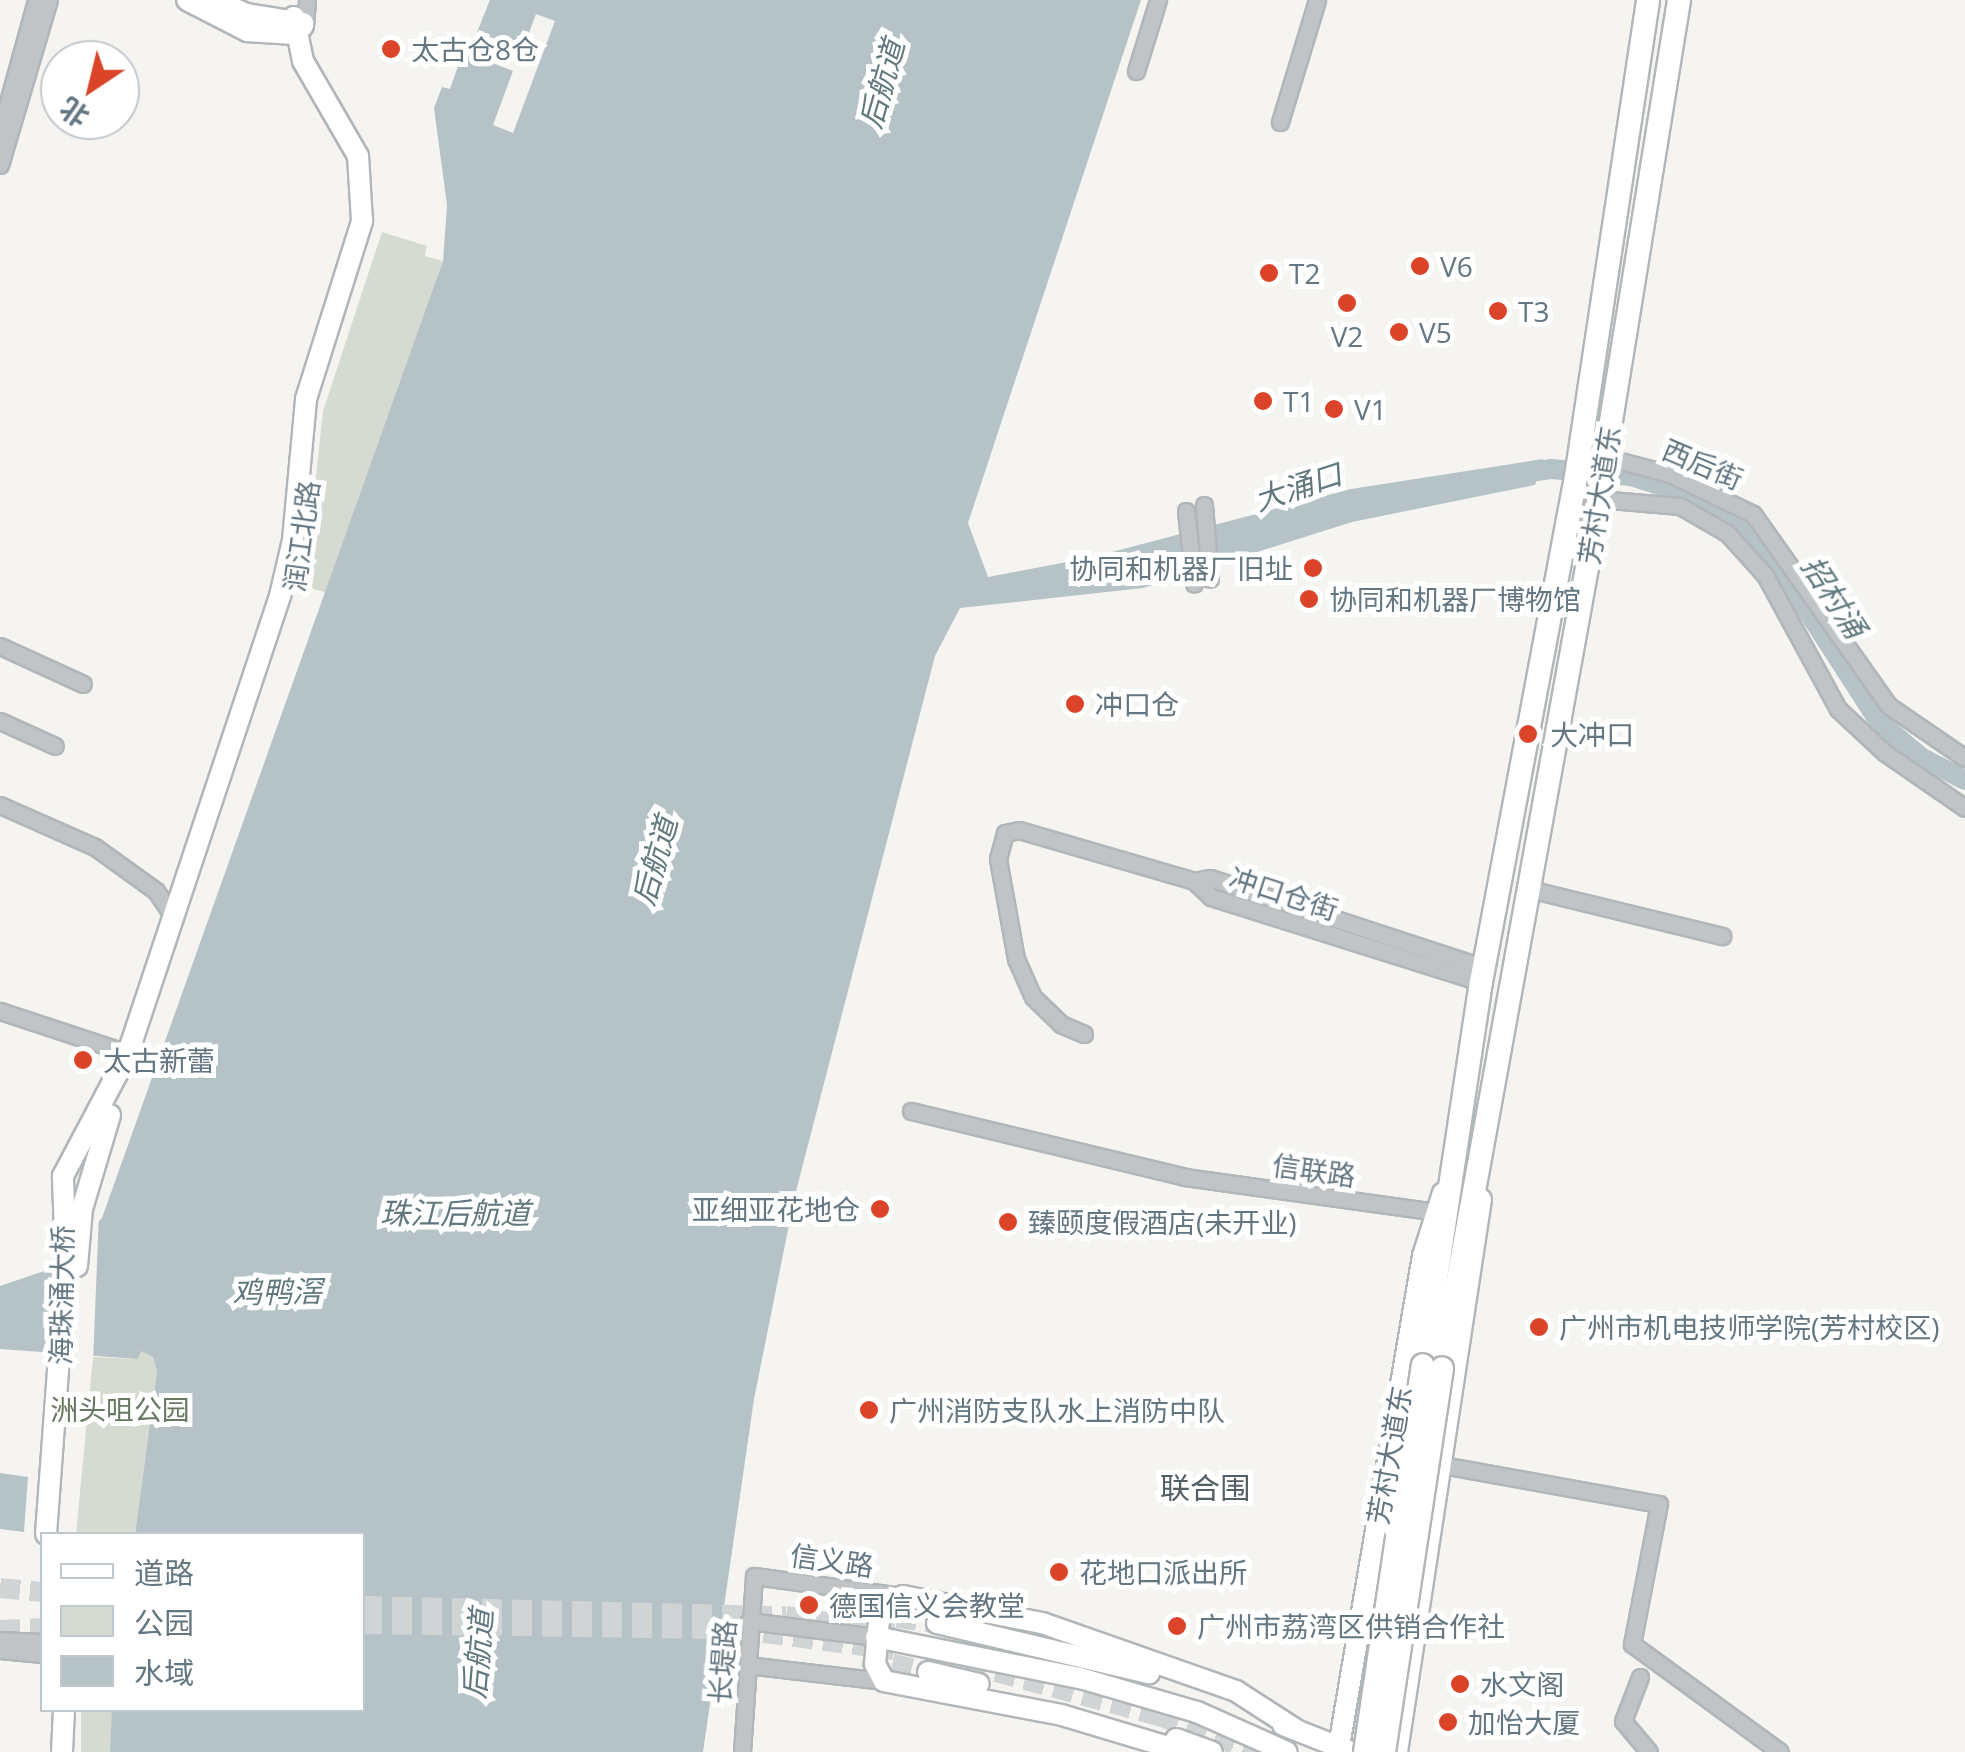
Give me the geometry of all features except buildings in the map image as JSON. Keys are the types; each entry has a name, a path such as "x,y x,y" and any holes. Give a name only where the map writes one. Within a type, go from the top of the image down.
{"highway":[{"name":"芳村大道东","path":"1384,1752 1433,1367 1453,1162 1482,974 1578,470 1648,0"},
{"name":"芳村大道东","path":"1365,1752 1433,1367 1478,1166 1529,889 1680,0"}],"main road":[{"path":"187,0 231,26 299,15"},
{"path":"215,0 246,14 299,15"},
{"name":"润江北路","path":"130,1063 173,916 284,582 306,399 362,222 362,174 352,138 303,61 299,15"},
{"name":"润江北路","path":"130,1063 295,592 317,405 376,213 376,180 363,134 310,48 299,15"},
{"name":"海珠涌大桥","path":"46,1532 66,1264 64,1176 130,1063"},
{"name":"海珠涌大桥","path":"60,1532 57,1491 80,1221 101,1132 130,1063"},
{"name":"芳村大道东","path":"1343,1750 1422,1256 1453,1162"},
{"name":"芳村大道东","path":"1397,1752 1479,1239 1478,1166"},
{"path":"1185,1752 1062,1715 884,1681 876,1664 876,1637 885,1608 903,1596 1042,1623 1236,1691 1295,1730"},
{"path":"938,1623 1126,1664 1343,1750"},
{"path":"876,1637 1080,1678 1197,1712 1287,1752"},
{"path":"1358,1646 1411,1655"},
{"path":"928,1672 1121,1719 1212,1752"},
{"path":"49,1752 51,1712"},
{"path":"62,1752 64,1712"}],"street":[{"path":"0,131 36,0"},
{"path":"0,165 49,0"},
{"path":"1136,71 1158,0"},
{"path":"1280,122 1317,0"},
{"name":"西后街","path":"1602,476 1670,474 1754,514 1889,706 1965,758"},
{"path":"1602,476 1680,506 1727,533 1765,575 1838,709 1884,752 1965,808"},
{"path":"1186,511 1202,582 1204,505"},
{"path":"0,646 83,684"},
{"path":"0,721 55,746"},
{"path":"0,806 95,847 156,891 173,916"},
{"name":"冲口仓街","path":"1084,1034 1061,1024 1033,997 1016,960 998,859 1005,833 1019,830 1194,881 1210,878 1482,974"},
{"path":"1529,889 1722,936"},
{"path":"0,1011 130,1063"},
{"name":"信联路","path":"911,1110 1185,1177 1436,1212"},
{"path":"1442,1466 1659,1504 1632,1644 1780,1752"},
{"name":"信义路","path":"754,1576 903,1596"},
{"name":"长堤路","path":"742,1752 754,1576"},
{"path":"750,1621 876,1637"},
{"path":"0,1640 40,1642"},
{"path":"0,1650 40,1654"},
{"path":"746,1665 884,1681"},
{"path":"1640,1677 1623,1721 1649,1752"}],"green space":[{"path":"382,232 427,246 425,256 443,261 329,593 304,587 323,411"},
{"name":"洲头咀公园","path":"141,1350 153,1357 157,1371 135,1532 76,1532 93,1357 138,1359"},
{"path":"81,1712 112,1712 112,1752 81,1752"}],"water":[{"name":"珠江后航道","path":"490,0 1141,0 968,523 988,577 1093,557 1351,489 1543,459 1535,485 1352,522 1143,588 960,608 935,656 795,1195 754,1399 703,1752 110,1752 112,1712 365,1712 365,1532 135,1532 157,1371 153,1357 141,1351 138,1359 0,1349 0,1286 47,1270 102,1218 443,261 447,205 434,108 442,87 450,89 463,52 513,71 493,125 513,133 555,21 536,14 523,49 477,32"},
{"path":"0,1473 28,1477 24,1532 0,1529"}],"pier":[{"path":"99,1213 93,1362 48,1358 54,1259"}],"waterway":[{"name":"招村涌","path":"1516,474 1551,469 1631,476 1699,498 1748,530 1769,551 1880,723 1922,758 1965,780"}],"tunnel":[{"path":"0,1588 40,1592"},
{"path":"365,1606 786,1616 894,1632"},
{"path":"837,1611 937,1623"},
{"path":"365,1624 734,1629 894,1650"},
{"path":"0,1630 40,1628"},
{"path":"863,1657 928,1672"},
{"path":"967,1664 1159,1716 1255,1752"}],"place":[{"name":"太古仓8仓","path":"391,49"},
{"name":"V6","path":"1420,266"},
{"name":"T2","path":"1269,273"},
{"name":"V2","path":"1347,303"},
{"name":"T3","path":"1498,311"},
{"name":"V5","path":"1399,332"},
{"name":"T1","path":"1263,401"},
{"name":"V1","path":"1334,409"},
{"name":"协同和机器厂旧址","path":"1313,568"},
{"name":"协同和机器厂博物馆","path":"1309,599"},
{"name":"冲口仓","path":"1075,704"},
{"name":"大冲口","path":"1528,734"},
{"name":"太古新蕾","path":"83,1060"},
{"name":"亚细亚花地仓","path":"880,1209"},
{"name":"臻颐度假酒店(未开业)","path":"1008,1222"},
{"name":"广州市机电技师学院(芳村校区)","path":"1539,1327"},
{"name":"广州消防支队水上消防中队","path":"869,1410"},
{"name":"花地口派出所","path":"1059,1572"},
{"name":"德国信义会教堂","path":"809,1605"},
{"name":"广州市荔湾区供销合作社","path":"1177,1626"},
{"name":"水文阁","path":"1460,1684"},
{"name":"加怡大厦","path":"1448,1722"}],"district":[{"name":"联合围","path":"1205,1488"}],"water label":[{"name":"后航道","path":"882,84"},
{"name":"大涌口","path":"1298,487"},
{"name":"后航道","path":"655,861"},
{"name":"鸡鸭滘","path":"277,1292"},
{"name":"后航道","path":"478,1654"}]}
